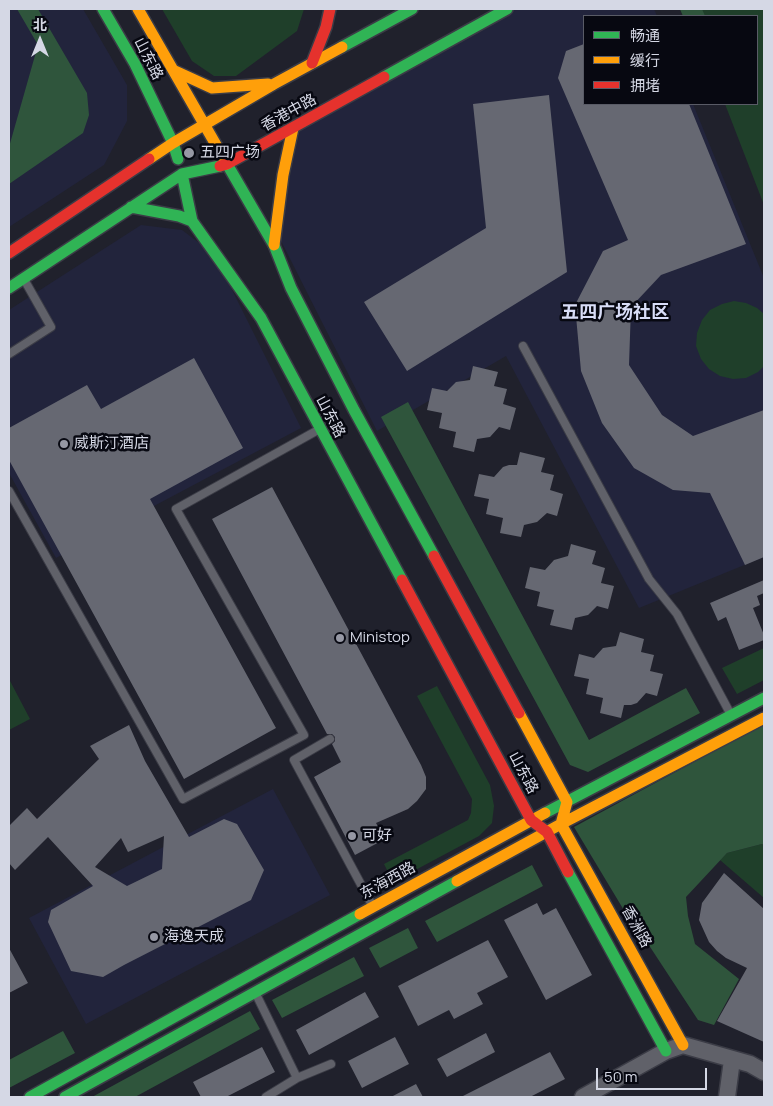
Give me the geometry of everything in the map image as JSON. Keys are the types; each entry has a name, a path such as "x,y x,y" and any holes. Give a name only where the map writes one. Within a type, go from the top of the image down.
{"main road":[{"name":"山东路","path":"103,9 135,64 173,143 192,221 261,318 531,820 547,832"},
{"name":"山东路","path":"138,9 274,245 291,288 354,410 567,802"},
{"path":"312,63 326,27 330,9"},
{"name":"香港中路","path":"9,288 182,174 228,164 507,9"},
{"path":"9,253 173,143 405,10"},
{"path":"175,71 212,88 274,84"},
{"path":"274,245 283,175 293,128"},
{"path":"131,207 179,216 192,221"},
{"name":"东海西路","path":"30,1097 531,820 764,698"},
{"path":"65,1097 561,824 764,718"},
{"path":"561,824 567,802"},
{"name":"香洲路","path":"561,824 683,1044"},
{"path":"547,832 666,1051"}],"street":[{"path":"583,1097 666,1051 683,1044 750,1064 764,1072"},
{"path":"727,1097 732,1060"}],"lane":[{"path":"9,354 51,328 23,279"},
{"path":"523,346 649,579 677,614 731,715"},
{"path":"9,490 183,798 304,735 176,509 320,429"},
{"path":"330,739 294,760 373,906"},
{"path":"256,993 297,1078"},
{"path":"266,1097 297,1078 331,1064"}],"shaded area":[{"path":"9,9 83,9 127,85 127,121 104,165 9,227"},
{"path":"503,9 654,9 657,15 583,15 583,105 693,105 764,278 764,557 639,608 506,356 377,431 277,233 302,121"},
{"path":"141,225 182,230 214,254 301,428 56,558 9,473 9,310"},
{"name":"海逸天成","path":"273,789 330,895 86,1024 29,918"}],"green space":[{"path":"17,9 38,9 87,93 89,115 83,133 9,184 9,147 38,45"},
{"path":"162,9 304,9 297,31 236,76 214,76 192,61"},
{"path":"680,9 764,9 764,205 725,105 758,105 758,15 683,15"},
{"path":"680,9 702,9 705,15 683,15"},
{"path":"734,301 746,303 764,314 764,366 758,372 746,378 733,379 720,376 709,369 701,359 696,346 697,333 702,320 710,310"},
{"path":"408,402 589,740 686,688 700,713 588,772 570,765 381,417"},
{"path":"764,648 764,680 737,694 722,668"},
{"path":"9,679 30,719 9,730"},
{"path":"437,686 490,785 494,806 492,823 479,836 393,882 384,864 468,820 471,813 472,799 417,696"},
{"path":"764,724 764,845 727,853 686,897 688,916 695,944 739,979 714,1025 698,1020 635,924 625,912 574,827"},
{"path":"764,845 764,898 720,860 727,853"},
{"path":"532,865 543,886 437,942 425,921"},
{"path":"408,928 418,948 380,968 369,948"},
{"path":"354,957 364,976 282,1018 272,1000"},
{"path":"250,1011 260,1029 135,1097 92,1097"},
{"path":"63,1031 75,1053 9,1088 9,1060"}],"building":[{"path":"583,44 583,105 689,105 746,244 661,275 631,307 629,365 662,415 693,436 764,410 764,557 745,565 710,493 673,490 634,468 602,423 581,371 575,305 603,251 628,240 558,78 566,51"},
{"path":"549,95 567,272 407,371 364,302 486,228 473,104"},
{"path":"194,358 243,448 150,499 276,728 184,779 9,460 9,428 87,385 101,409"},
{"path":"473,366 498,372 494,386 507,389 503,404 516,408 510,430 499,427 490,437 477,439 474,452 453,447 456,432 439,428 442,413 427,410 432,388 447,391 456,382 470,380"},
{"path":"520,452 545,458 541,472 554,475 550,490 563,494 557,516 547,513 537,522 524,525 521,537 500,533 503,518 486,514 489,499 474,496 479,474 494,477 503,467 517,465"},
{"path":"272,487 426,777 426,789 417,801 408,809 376,823 385,839 355,855 314,777 341,762 332,744 335,741 335,737 332,734 327,734 212,519"},
{"path":"571,544 596,551 592,564 605,568 601,583 614,586 608,609 597,606 588,615 575,618 572,630 550,625 554,610 537,606 540,592 525,588 530,567 545,570 554,560 568,556"},
{"path":"764,580 764,593 757,596 760,605 753,608 764,635 764,640 739,650 726,617 718,621 710,603"},
{"path":"620,632 644,639 641,652 654,655 650,671 663,674 657,696 646,693 637,703 624,705 621,718 600,713 603,698 586,694 589,679 574,676 579,654 594,658 603,648 616,646"},
{"path":"129,725 145,761 189,837 224,819 237,824 264,870 251,900 103,977 71,971 48,922 51,910 93,886 48,837 15,870 9,863 9,826 27,808 37,819 99,759 90,746","holes":["164,836 162,869 127,886 95,867 121,838 128,852"]},
{"path":"724,873 764,909 764,1042 717,1021 747,968 726,958 717,951 709,942 699,920 702,903"},
{"path":"537,903 543,915 556,908 592,975 546,1000 504,920"},
{"path":"488,940 508,977 477,993 483,1004 454,1019 449,1010 418,1026 398,986"},
{"path":"9,948 28,983 9,993"},
{"path":"365,992 379,1017 309,1055 296,1030"},
{"path":"486,1033 495,1052 447,1077 437,1059"},
{"path":"395,1037 409,1064 362,1088 348,1061"},
{"path":"262,1047 275,1072 226,1097 201,1097 193,1082"},
{"path":"550,1052 565,1079 530,1097 461,1097"},
{"path":"416,1084 423,1097 391,1097"}],"traffic: fast":[{"path":"103,9 135,64 173,143 178,159"},
{"path":"342,47 412,9"},
{"path":"384,77 507,9"},
{"path":"227,164 274,245 291,288 354,410 434,556"},
{"path":"9,288 182,174 220,166"},
{"path":"182,174 192,221 261,318 402,580"},
{"path":"131,207 179,216 192,221"},
{"path":"545,813 764,698"},
{"path":"568,872 666,1051"},
{"path":"65,1097 457,881"},
{"path":"30,1097 360,914"}],"traffic: slow":[{"path":"138,9 227,164"},
{"path":"149,159 274,84 342,47"},
{"path":"175,71 212,88 268,84"},
{"path":"274,245 283,175 293,128"},
{"path":"519,713 567,802 561,824 683,1045"},
{"path":"457,881 561,824 764,718"},
{"path":"360,914 545,813"}],"traffic: jam":[{"path":"312,63 326,27 330,9"},
{"path":"220,166 227,164 384,77"},
{"path":"9,253 149,159"},
{"path":"434,556 519,713"},
{"path":"402,580 531,820 547,832 568,872"}],"place":[{"name":"五四广场","path":"189,153"},
{"name":"威斯汀酒店","path":"64,444"},
{"name":"Ministop","path":"340,638"},
{"name":"可好","path":"352,836"},
{"name":"海逸天成","path":"154,937"}],"district":[{"name":"五四广场社区","path":"615,313"}]}
